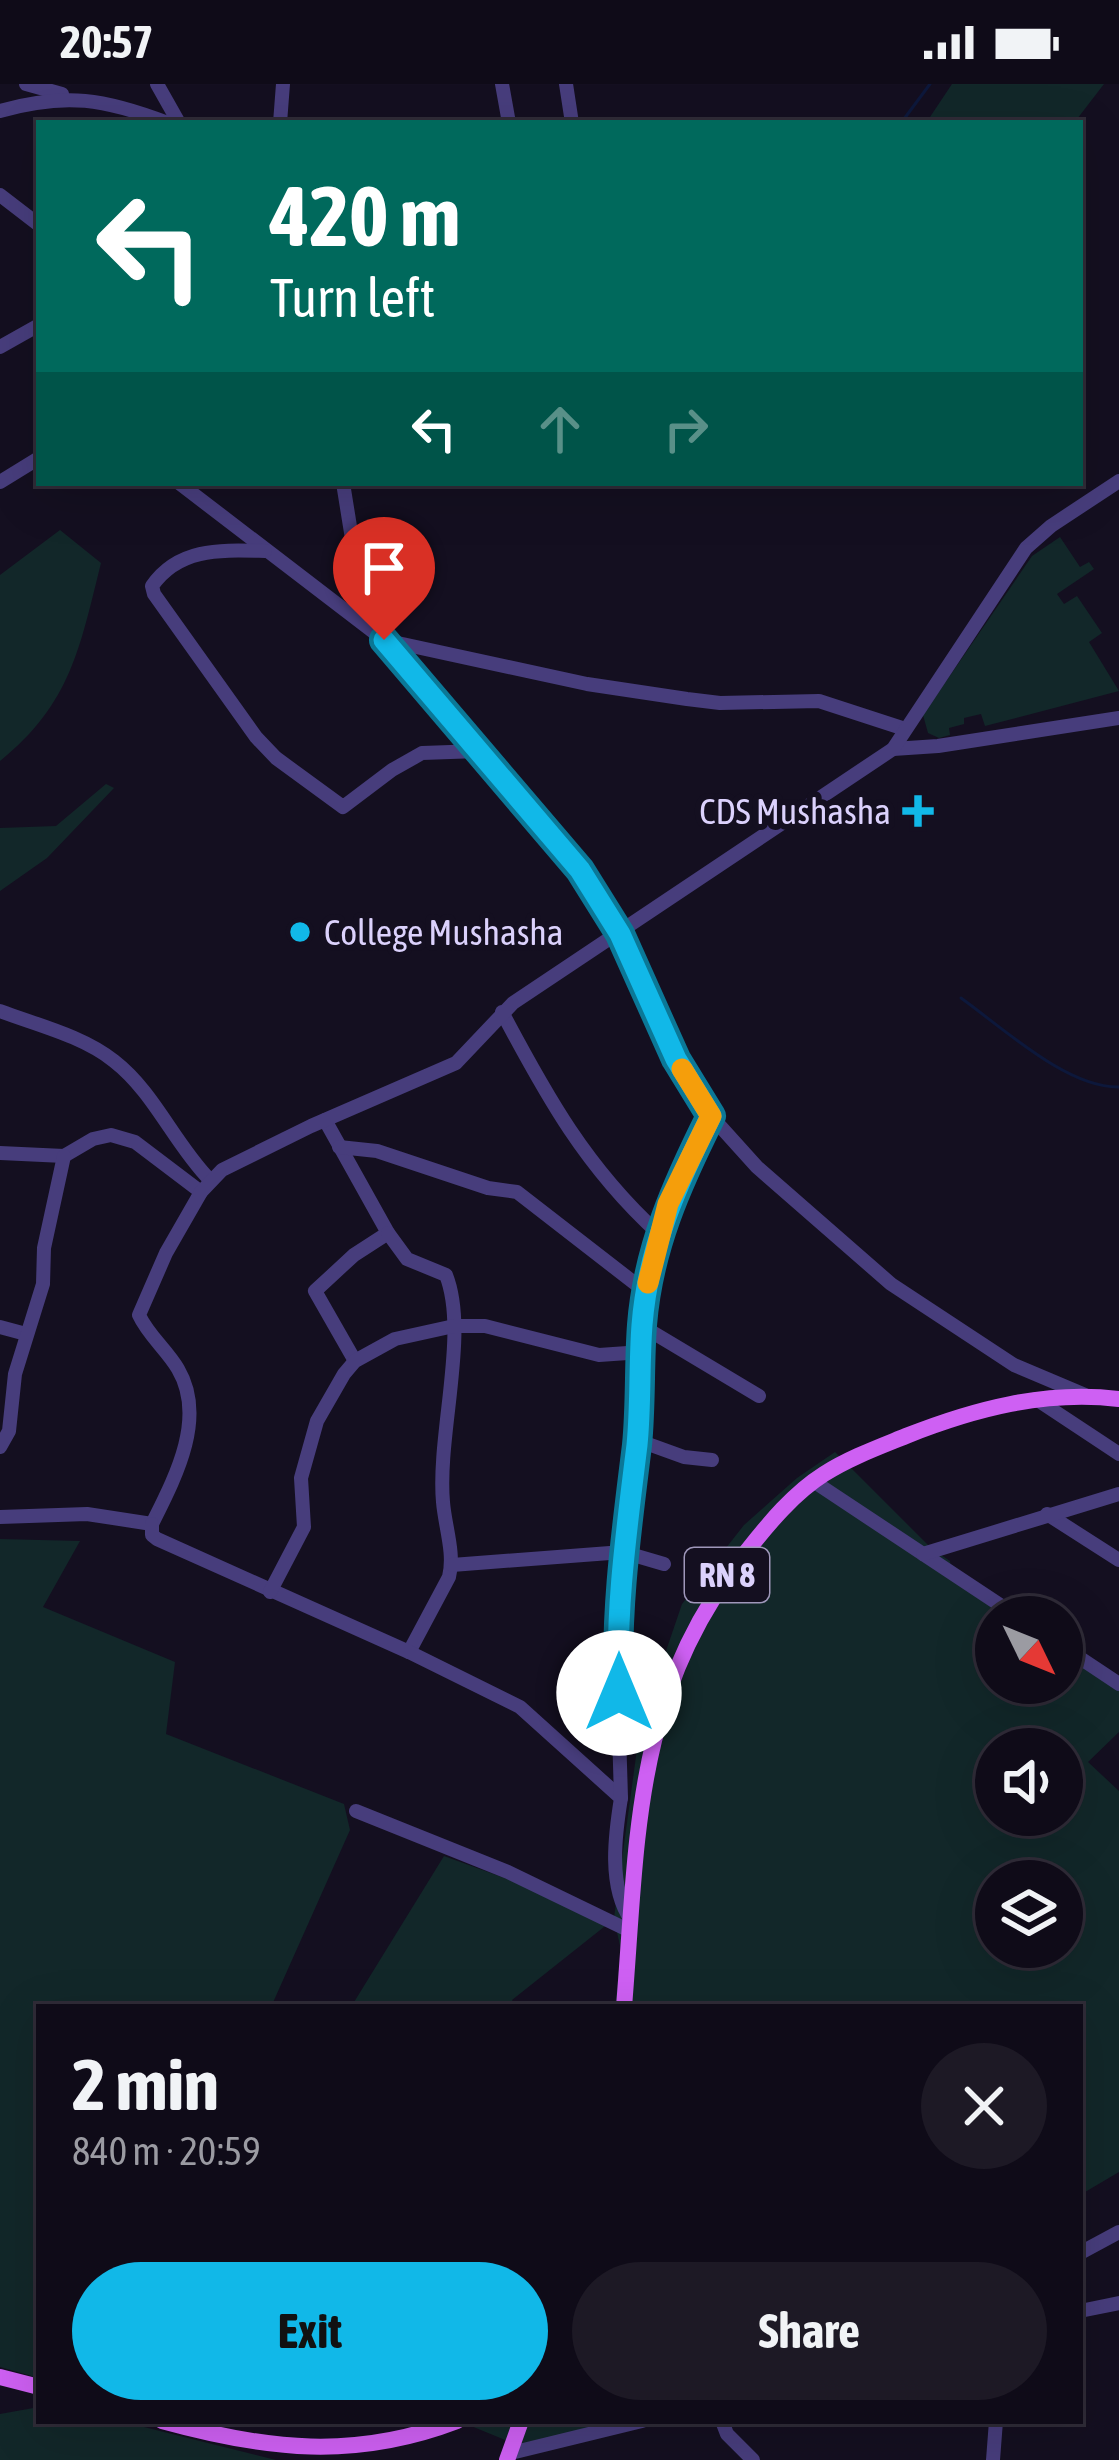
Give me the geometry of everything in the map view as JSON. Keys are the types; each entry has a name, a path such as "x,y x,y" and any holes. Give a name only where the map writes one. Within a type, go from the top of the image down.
{"main road":[{"name":"RN 8","path":"624,2004 645,1780 671,1677 700,1615 766,1526 813,1481 943,1421 1036,1399 1085,1395 1119,1399"},
{"path":"0,2378 36,2386"},
{"path":"173,2424 228,2440 308,2454 388,2447 449,2424"},
{"path":"509,2456 519,2424"}],"street":[{"path":"26,84 76,99"},
{"path":"157,84 177,120"},
{"path":"280,120 283,84"},
{"path":"502,84 508,120"},
{"path":"566,84 572,120"},
{"path":"0,111 50,98 76,99 126,107 161,120"},
{"path":"0,195 36,223"},
{"path":"0,347 36,327"},
{"path":"0,482 36,460"},
{"path":"621,1798 520,1707 152,1535 152,1524 179,1461 192,1405 177,1366 139,1315 205,1186 243,1156 449,1068 502,1012 893,748 1026,548 1119,481"},
{"path":"183,486 384,640 580,870 620,934 676,1059 711,1116 757,1167 891,1283 1014,1365 1085,1395"},
{"path":"343,486 358,576 384,640"},
{"path":"268,551 207,550 172,566 152,586 256,737 276,758 343,807 422,753 479,751"},
{"path":"384,640 587,684 687,699 819,701 904,729"},
{"path":"893,748 938,746 1119,718"},
{"path":"0,1011 112,1059 143,1090 205,1186"},
{"path":"502,1012 568,1131 603,1179 658,1233"},
{"path":"631,1926 617,1878 621,1798 617,1665 642,1326 658,1233 711,1116"},
{"path":"325,1120 388,1233 410,1262 446,1275 454,1325 442,1441 443,1506 452,1564 409,1652"},
{"path":"0,1153 64,1156 104,1136 128,1139 205,1186"},
{"path":"339,1147 377,1151 488,1188 517,1192 646,1292"},
{"path":"0,1447 9,1432 15,1374 43,1284 44,1248 64,1156"},
{"path":"356,1361 315,1291 354,1255 388,1233"},
{"path":"270,1592 304,1527 301,1478 317,1421 356,1361 395,1339 454,1325 485,1326 599,1355 642,1352"},
{"path":"642,1326 759,1396"},
{"path":"0,1327 26,1334"},
{"path":"1036,1399 1119,1454"},
{"path":"637,1440 684,1457 712,1460"},
{"path":"813,1481 986,1596"},
{"path":"923,1555 1119,1494"},
{"path":"0,1517 87,1514 152,1524"},
{"path":"1047,1514 1119,1560"},
{"path":"452,1564 623,1552 664,1564"},
{"path":"1083,1660 1119,1684"},
{"path":"356,1811 631,1926"},
{"path":"1083,2251 1119,2232"},
{"path":"1083,2311 1118,2306"},
{"path":"509,2456 630,2424"},
{"path":"723,2424 753,2460"},
{"path":"993,2460 996,2424"}],"green space":[{"path":"952,84 1104,84 1076,120 928,120"},
{"path":"60,530 101,563 79,648 43,718 0,761 0,575"},
{"path":"1060,537 1080,567 1089,562 1094,569 1057,594 1064,604 1077,596 1102,633 1089,642 1119,691 985,726 981,714 964,718 964,724 949,728 950,735 939,738 928,733 923,715 1032,556"},
{"path":"106,784 114,788 47,858 0,891 0,828 56,826"},
{"path":"835,1452 932,1549 950,1561 953,1580 978,1596 975,1704 1083,1704 1083,1665 1119,1688 1119,1732 1088,1762 1119,1791 1119,2172 1083,2193 1083,2004 615,2004 621,1950 614,1919 512,2000 514,2004 353,2004 444,1856 614,1918 640,1727 682,1604 744,1525"},
{"path":"0,1539 80,1541 43,1607 175,1662 166,1734 344,1804 350,1830 272,2004 36,2004 36,2377 0,2367"},
{"path":"36,2408 36,2424 132,2424 276,2460 0,2460 0,2414"},
{"path":"466,2424 615,2424 522,2447"}],"waterway":[{"path":"903,120 930,84"},
{"path":"961,998 1057,1067 1099,1085 1119,1087"}],"slow traffic":[{"path":"648,1283 668,1204 711,1116 682,1069"}],"place":[{"name":"CDS Mushasha","path":"918,811"},
{"name":"College Mushasha","path":"300,932"}],"route":[{"path":"384,640 580,870 620,934 676,1059 711,1116 668,1204 652,1259 623,1552 619,1693"}]}
